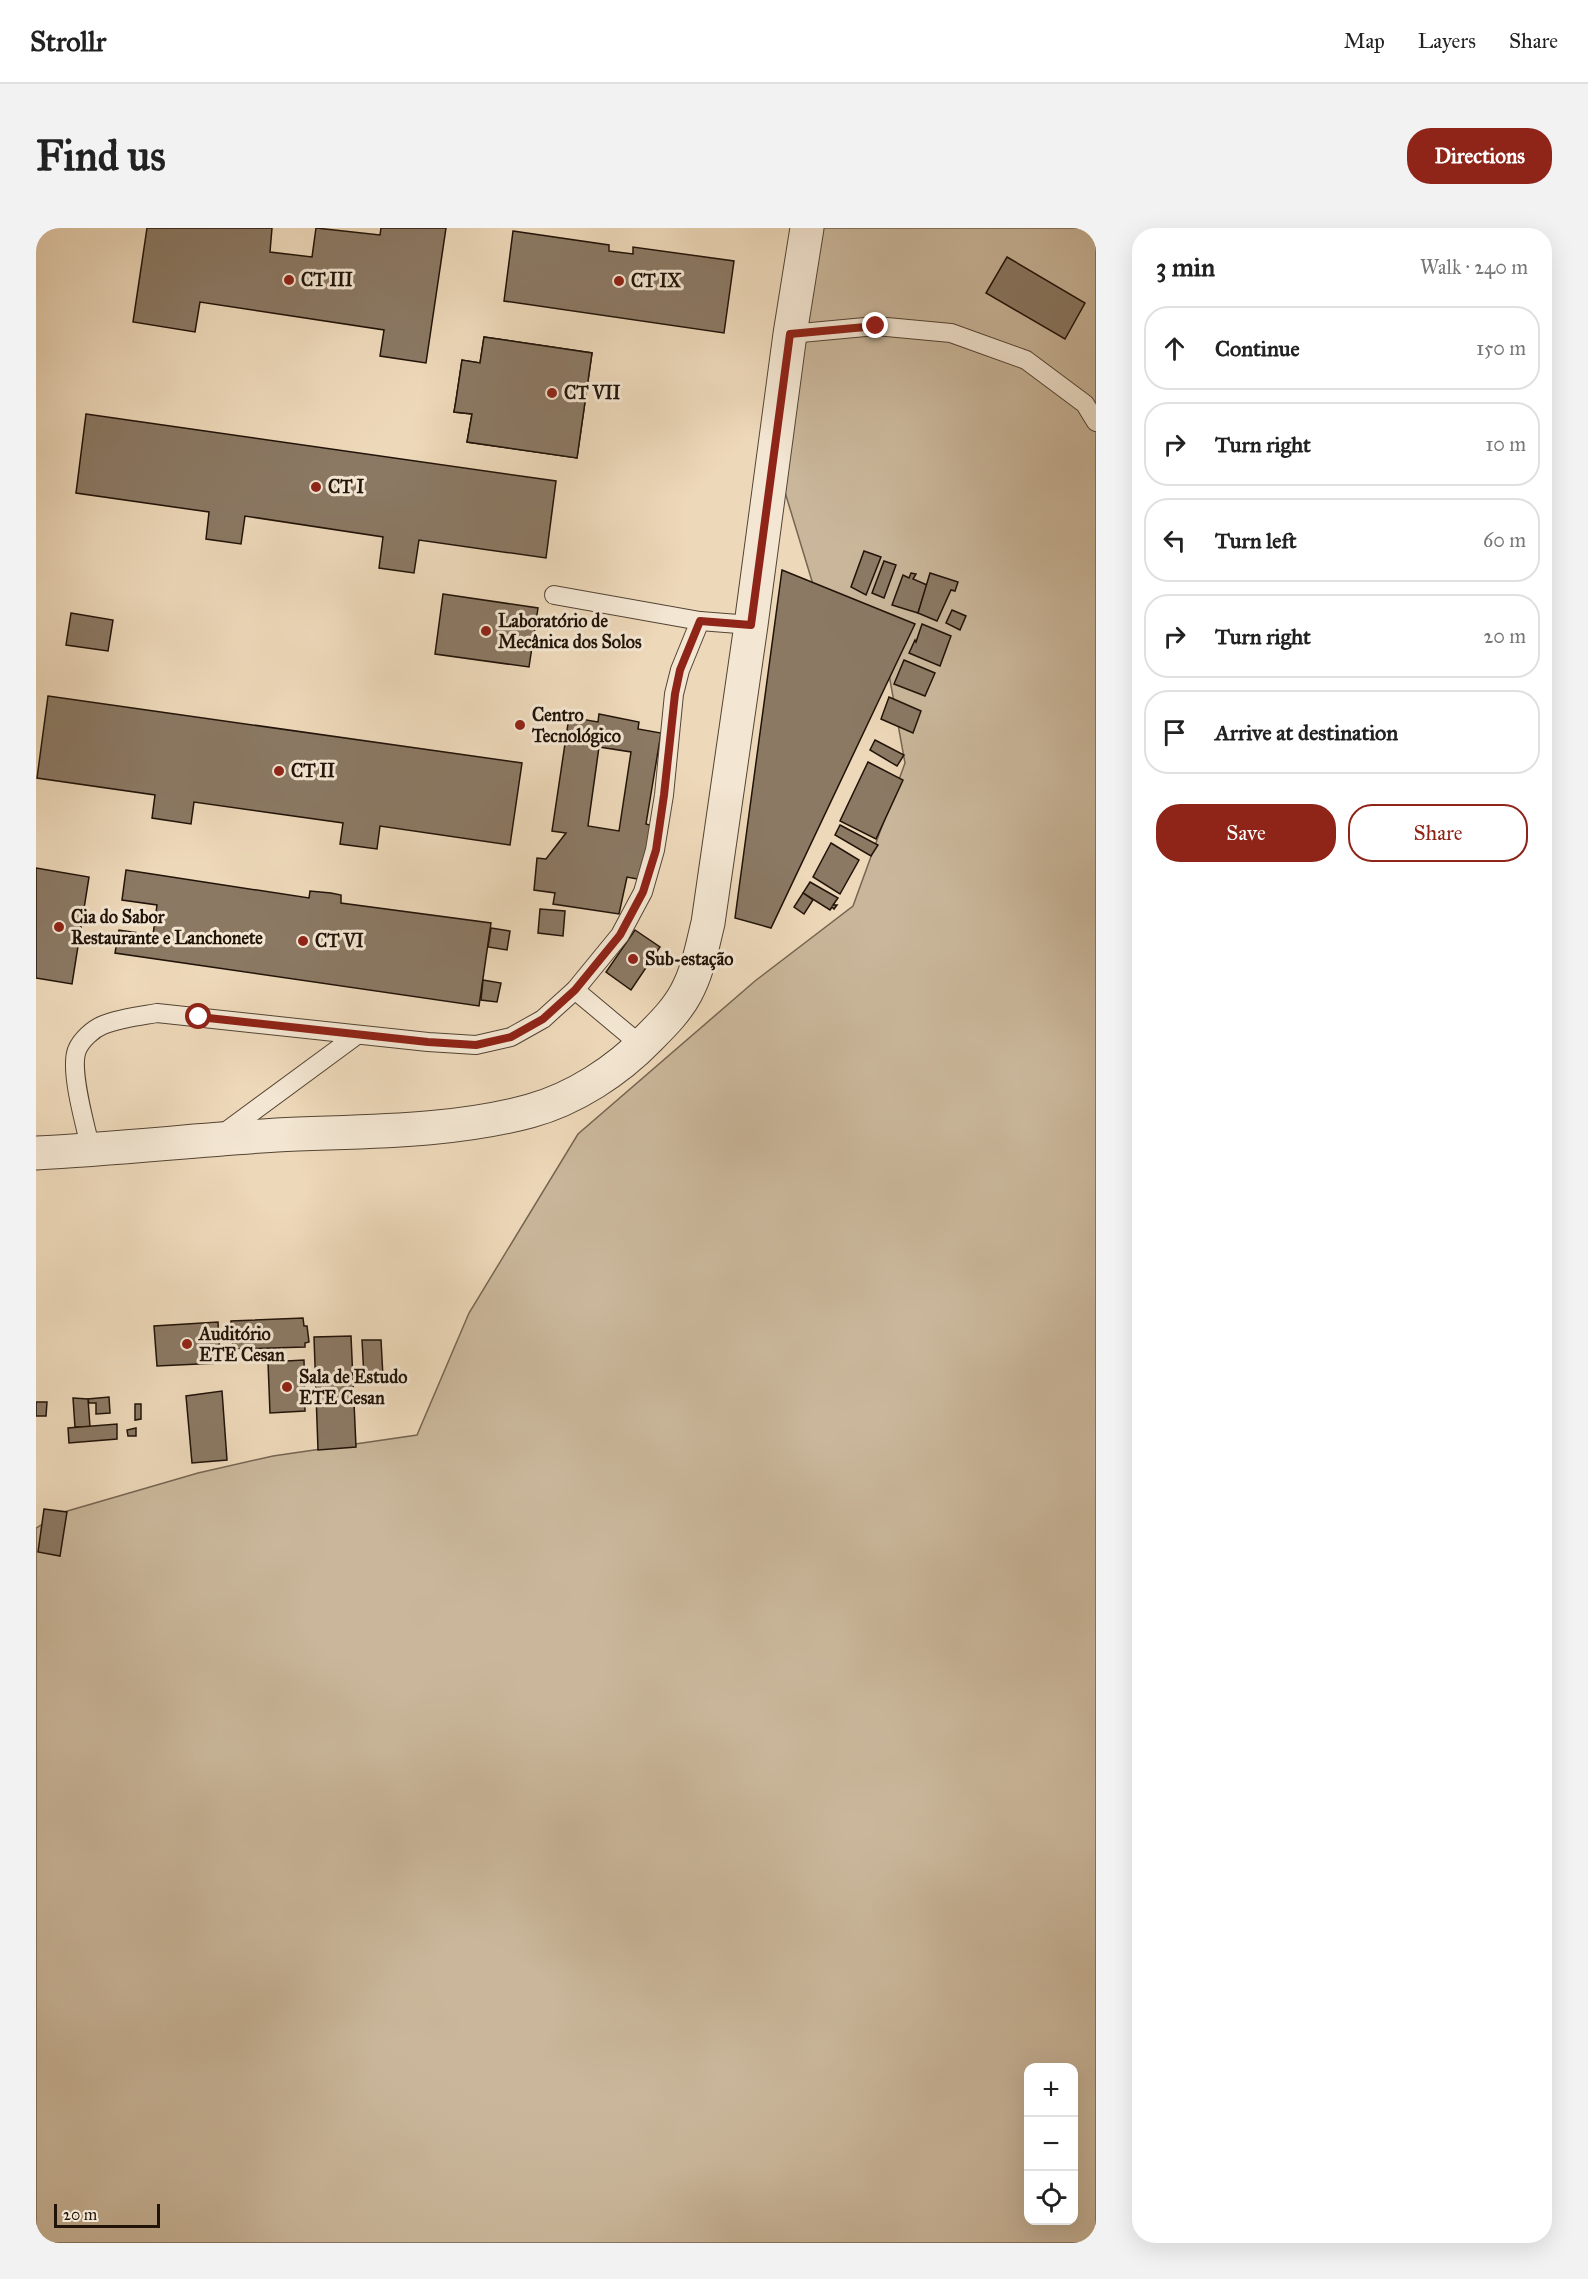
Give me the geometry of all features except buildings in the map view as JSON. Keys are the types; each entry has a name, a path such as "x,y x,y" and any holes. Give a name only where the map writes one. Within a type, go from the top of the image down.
{"street":[{"path":"36,1154 217,1139 427,1127 531,1111 564,1098 596,1081 642,1046 670,1017 686,993 699,963 708,923 790,334 807,228"}],"lane":[{"path":"790,334 876,326 951,333 1026,360 1085,404 1096,422"},
{"path":"554,595 700,621 751,625"},
{"path":"91,1150 74,1071 76,1051 86,1037 101,1026 127,1017 157,1013 357,1035 476,1045 511,1037 543,1019 575,990 620,935 643,892 656,850 676,686 700,621"},
{"path":"575,990 642,1046"},
{"path":"217,1139 357,1035"}],"shaded area":[{"path":"820,228 1096,228 1096,2243 36,2243 36,1528 64,1512 198,1473 273,1456 417,1435 469,1313 578,1134 755,981 853,906 905,763 884,647 815,591 774,456"}],"place":[{"name":"CT III","path":"289,280"},
{"name":"CT IX","path":"619,281"},
{"name":"CT VII","path":"552,393"},
{"name":"CT I","path":"316,487"},
{"name":"Laboratório de Mecânica dos Solos","path":"486,631"},
{"name":"Centro Tecnológico","path":"520,725"},
{"name":"CT II","path":"279,771"},
{"name":"Cia do Sabor Restaurante e Lanchonete","path":"59,927"},
{"name":"CT VI","path":"303,941"},
{"name":"Sub-estação","path":"633,959"},
{"name":"Auditório ETE Cesan","path":"187,1344"},
{"name":"Sala de Estudo ETE Cesan","path":"287,1387"}],"route":[{"path":"199,1017 428,1042 476,1045 511,1037 543,1019 575,990 620,935 643,892 656,850 680,670 700,621 751,625 790,334 876,326"}]}
